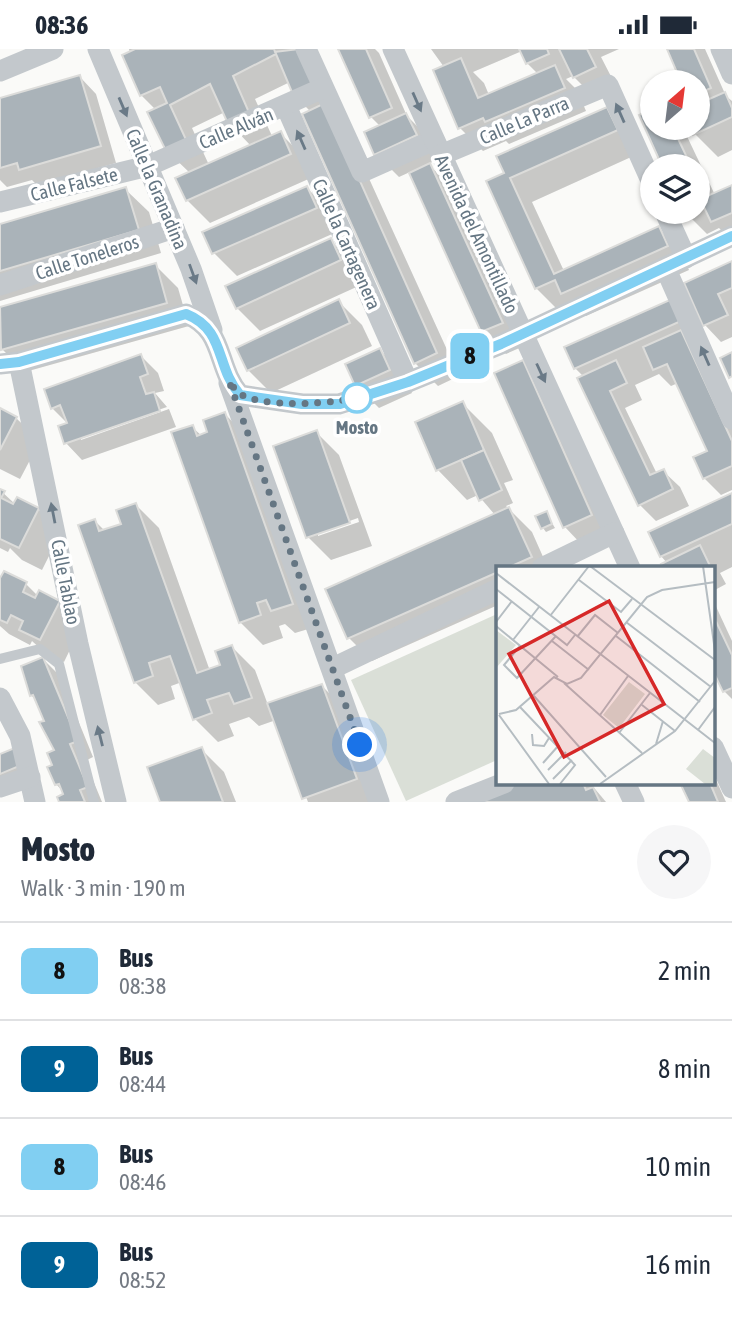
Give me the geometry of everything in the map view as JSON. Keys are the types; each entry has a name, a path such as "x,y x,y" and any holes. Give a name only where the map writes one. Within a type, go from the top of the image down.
{"street":[{"path":"0,71 52,49"},
{"name":"Calle la Granadina","path":"99,49 174,228 212,330 379,802"},
{"path":"306,49 323,88"},
{"name":"Avenida del Amontillado","path":"393,49 629,566"},
{"path":"720,49 732,75"},
{"name":"Calle La Parra","path":"323,88 362,171 437,148 608,85 640,156"},
{"name":"Calle Alván","path":"148,166 323,88"},
{"name":"Calle la Cartagenera","path":"286,106 408,382"},
{"name":"Calle Falsete","path":"0,202 148,166"},
{"path":"670,224 686,258"},
{"name":"Calle Toneleros","path":"0,285 174,228"},
{"path":"229,381 240,395 302,404 340,404 408,382 732,236"},
{"path":"665,267 732,419"},
{"path":"10,363 186,314 201,320 212,330"},
{"name":"Calle Tablao","path":"10,363 116,802"},
{"path":"546,566 614,533"},
{"path":"333,668 496,590"},
{"path":"3,711 20,736 35,802"},
{"path":"714,749 732,788"},
{"path":"0,787 30,777"},
{"path":"456,802 499,785"},
{"path":"626,785 634,802"}],"lane":[{"path":"0,659 40,649 59,664 94,802"}],"shaded area":[{"path":"496,614 496,760 406,801 351,680"}],"building":[{"path":"135,49 274,49 275,52 299,49 316,87 294,97 276,54 233,76 251,117 229,126 210,84 170,105 188,144 167,153 147,112 167,103 160,87 140,96 122,55"},
{"path":"338,49 366,49 392,108 369,118"},
{"path":"519,49 547,49 549,54 526,64"},
{"path":"559,49 587,49 596,67 573,78"},
{"path":"667,49 694,49 703,70 676,70"},
{"path":"461,58 478,98 555,65 565,88 485,122 483,118 458,129 433,70"},
{"path":"80,75 101,146 19,170 17,163 0,168 0,98"},
{"path":"725,92 732,108 732,117 710,127 710,99"},
{"path":"325,103 437,353 414,364 302,114"},
{"path":"607,107 618,130 510,178 554,274 659,226 668,246 561,294 555,280 535,289 486,181 504,173 496,156"},
{"path":"406,113 417,135 374,155 364,132"},
{"path":"281,131 291,154 186,201 175,178"},
{"path":"650,140 679,140 685,154 657,154"},
{"path":"430,163 503,323 481,332 409,173"},
{"path":"732,185 732,213 711,222 710,195"},
{"path":"307,186 317,208 212,254 202,232"},
{"path":"126,187 139,230 0,271 0,224"},
{"path":"331,238 341,260 236,309 225,286"},
{"path":"732,261 732,288 718,294 728,315 703,326 684,283"},
{"path":"156,263 167,303 1,350 0,307"},
{"path":"339,299 350,323 247,371 236,348"},
{"path":"672,299 681,321 574,369 564,347"},
{"path":"681,330 732,441 732,466 703,479 693,457 707,451 667,364 653,370 643,347"},
{"path":"380,348 390,370 355,386 345,364"},
{"path":"732,352 732,376 729,378 720,358"},
{"path":"141,354 148,374 140,377 146,394 154,392 160,411 64,444 58,426 67,423 60,405 51,409 44,389"},
{"path":"523,360 592,515 563,528 494,373"},
{"path":"616,360 627,383 610,391 650,475 664,469 673,489 638,506 577,378"},
{"path":"463,401 484,450 436,471 415,422"},
{"path":"0,408 17,417 0,450"},
{"path":"225,412 293,604 271,611 266,600 257,603 261,615 239,623 171,432 193,425 197,436 207,432 203,420"},
{"path":"317,430 350,523 306,538 273,446"},
{"path":"484,450 502,490 479,501 461,460"},
{"path":"0,489 5,491 1,498 13,504 17,497 39,508 19,548 0,539"},
{"path":"732,493 732,524 660,557 648,532"},
{"path":"136,503 197,673 220,665 215,651 232,645 252,698 234,704 229,693 207,700 212,713 193,720 170,656 149,663 153,676 134,683 78,525 95,519 99,531 121,524 116,510"},
{"path":"509,507 532,557 512,566 496,566 496,573 347,639 325,589"},
{"path":"547,511 552,524 541,529 535,516"},
{"path":"700,545 710,566 662,566 661,564"},
{"path":"4,571 27,582 23,592 35,598 39,590 60,601 40,640 19,630 23,621 11,615 7,623 0,620 0,578"},
{"path":"714,617 732,655 732,688 723,692 714,673"},
{"path":"43,657 78,741 70,744 88,787 80,790 85,802 59,802 57,797 63,794 59,784 55,785 47,767 52,765 47,753 54,750 39,722 44,721 33,695 30,696 21,666"},
{"path":"322,684 357,779 302,799 267,703"},
{"path":"17,747 24,764 0,774 0,754"},
{"path":"202,747 223,802 160,802 147,767"},
{"path":"507,785 584,785 586,790 593,787 600,802 469,802"},
{"path":"681,785 711,785 718,802 689,802"}],"bus line":[{"name":"8","path":"0,364 19,362 186,314 201,320 212,330 229,381 240,395 257,400 340,404 408,382 501,344 732,236"}],"place":[{"name":"Mosto","path":"357,398"}],"route":[{"path":"357,398 362,396 340,404 257,400 240,395 229,381 360,745"}]}
